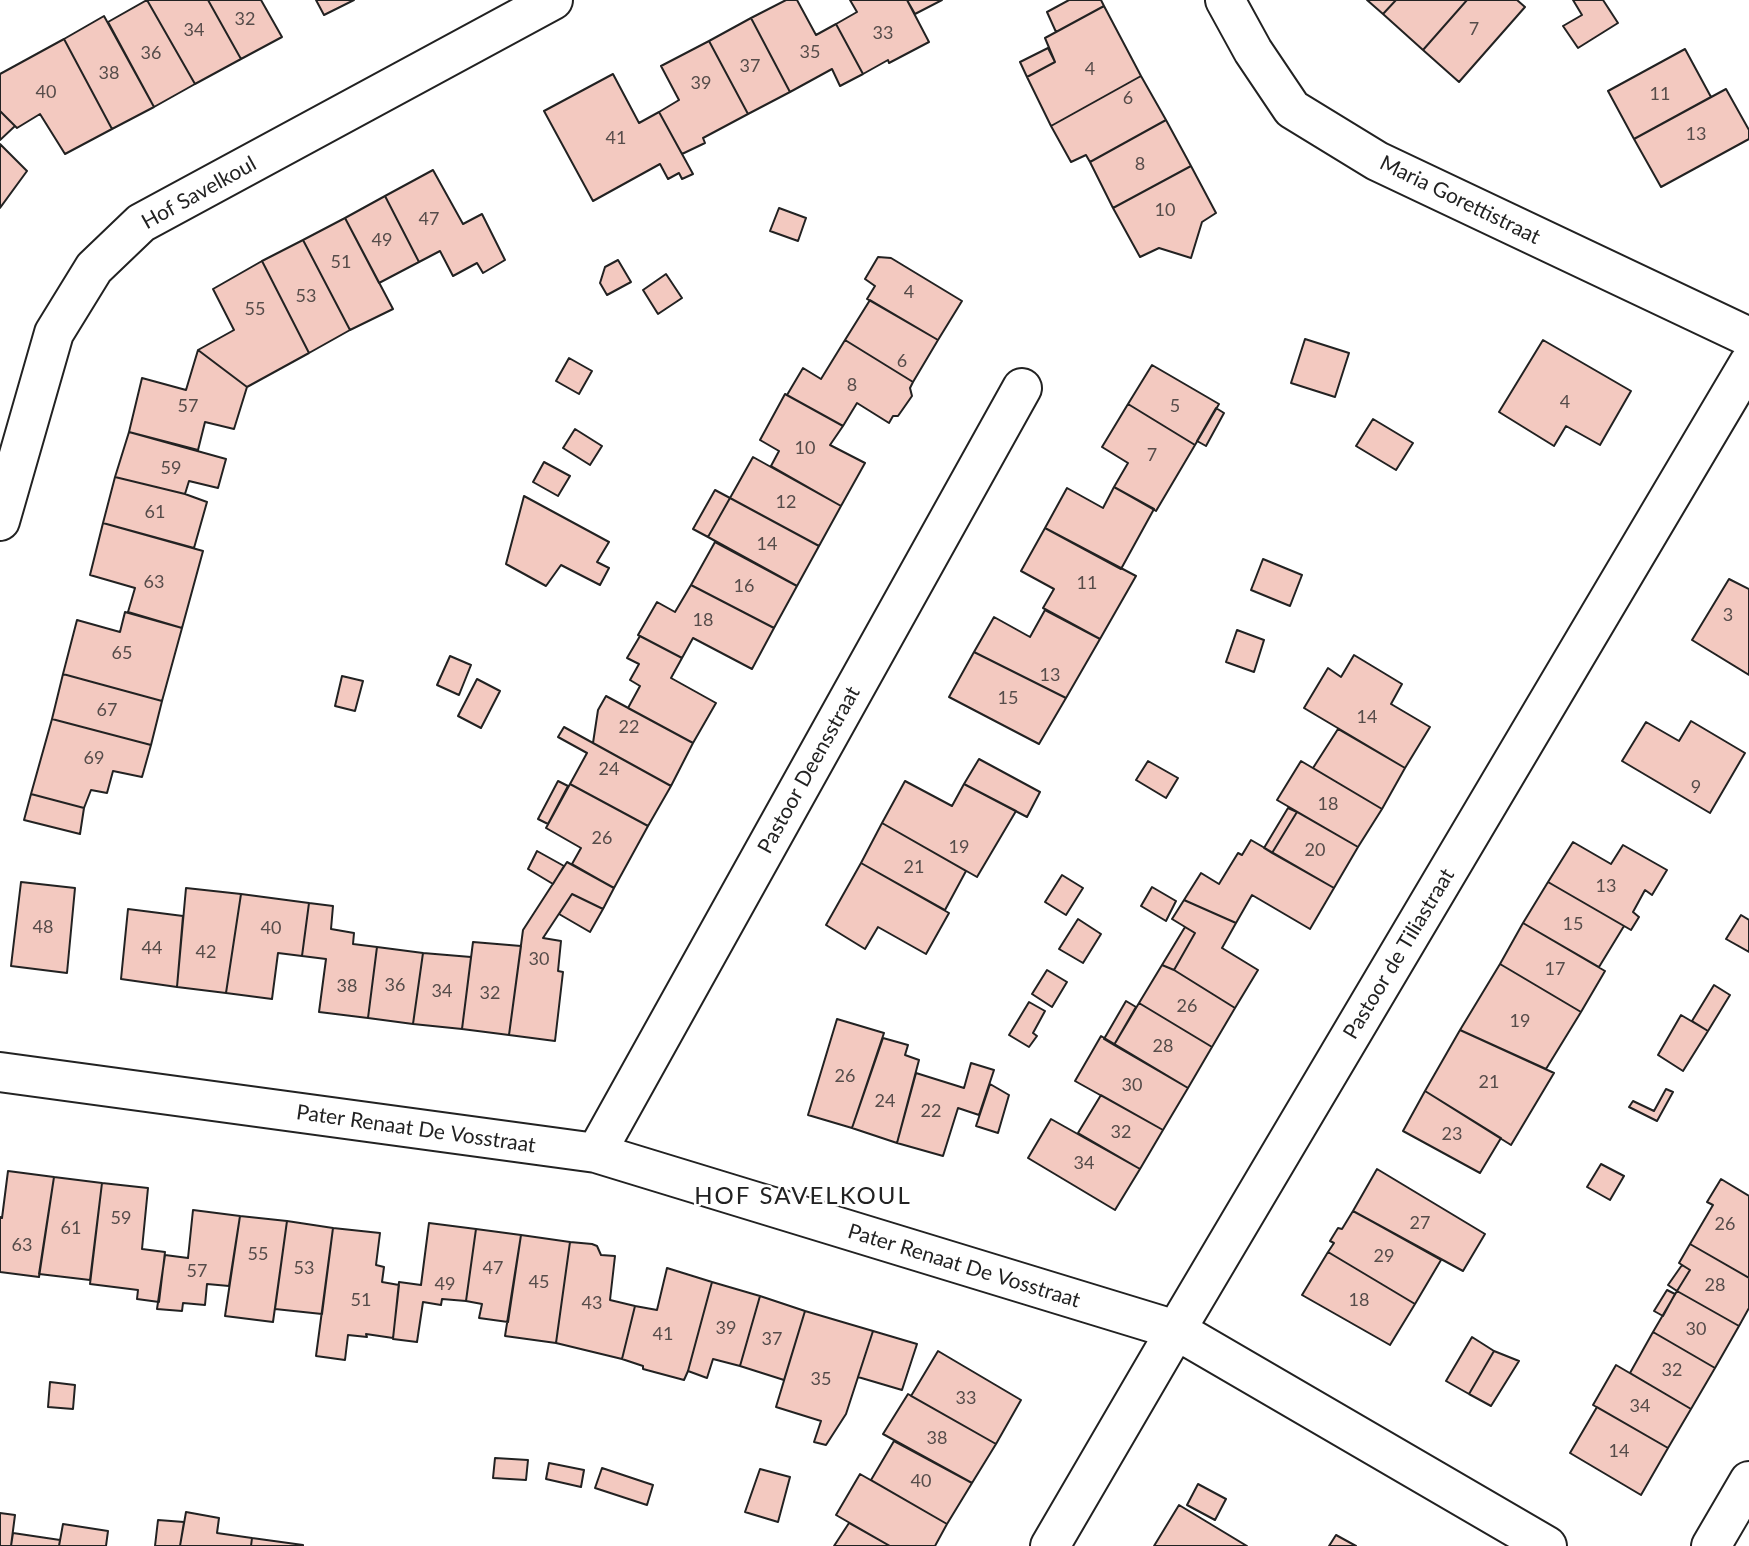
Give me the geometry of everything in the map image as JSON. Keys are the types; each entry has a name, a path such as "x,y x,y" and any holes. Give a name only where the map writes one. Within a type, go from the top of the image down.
{"street":[{"name":"Hof Savelkoul","path":"0,521 54,333 94,268 141,223 553,0"},
{"name":"Maria Gorettistraat","path":"1225,0 1253,51 1292,109 1377,162 1749,337"},
{"name":"Pastoor de Tiliastraat","path":"1050,1546 1749,363"},
{"name":"Pastoor Deensstraat","path":"596,1153 1022,388"},
{"name":"Pater Renaat De Vosstraat","path":"0,1072 596,1153 1176,1330 1547,1546"},
{"path":"1712,1546 1749,1481"}],"building":[{"path":"147,0 208,0 241,59 195,84"},
{"path":"147,0 195,84 154,107 108,22"},
{"path":"208,0 261,0 282,37 241,59"},
{"path":"316,0 354,0 324,15"},
{"path":"786,0 797,0 816,35 836,24 863,74 840,86 832,69 790,92 751,18"},
{"path":"850,0 907,0 929,42 863,74 836,24 857,12"},
{"path":"907,0 942,0 915,14"},
{"path":"1069,0 1101,0 1104,6 1056,32 1047,12"},
{"path":"1367,0 1396,0 1383,14"},
{"path":"1396,0 1467,0 1423,50 1383,14"},
{"path":"1467,0 1517,0 1525,7 1459,82 1423,50"},
{"path":"1573,0 1603,0 1618,23 1578,48 1563,26 1582,15"},
{"path":"1104,6 1141,76 1051,126 1027,77 1055,62 1045,38"},
{"path":"104,16 154,107 112,129 64,39"},
{"path":"751,18 790,92 748,114 709,41"},
{"path":"64,39 112,129 65,154 40,114 17,128 0,111 0,74"},
{"path":"709,41 748,114 703,138 705,143 682,154 659,112 679,100 661,66"},
{"path":"1048,48 1055,62 1027,77 1020,62"},
{"path":"1685,49 1711,97 1634,139 1608,91"},
{"path":"613,74 639,123 659,112 693,174 682,179 679,173 668,179 660,164 593,201 544,111"},
{"path":"1141,76 1166,120 1090,162 1086,155 1071,162 1051,126"},
{"path":"1726,89 1749,130 1749,139 1661,187 1634,139"},
{"path":"0,111 15,126 0,140"},
{"path":"1166,120 1191,166 1113,208 1090,162"},
{"path":"0,144 27,171 0,208"},
{"path":"1191,166 1216,213 1202,222 1191,258 1159,248 1140,257 1113,208"},
{"path":"433,170 463,224 482,214 505,260 483,273 477,263 453,276 440,251 419,262 385,196"},
{"path":"385,196 419,262 379,283 345,218"},
{"path":"779,208 806,218 798,241 770,231"},
{"path":"345,218 393,309 350,330 303,240"},
{"path":"303,240 350,330 309,353 262,261"},
{"path":"878,257 891,258 962,301 938,340 867,299 875,286 865,279"},
{"path":"618,260 631,282 607,295 600,283 605,267"},
{"path":"262,261 309,353 247,387 198,350 234,330 213,289"},
{"path":"666,274 682,298 658,314 643,290"},
{"path":"870,300 938,340 913,382 845,340"},
{"path":"1305,339 1349,353 1335,397 1291,383"},
{"path":"845,340 913,382 910,388 912,396 898,416 893,416 889,423 857,403 843,426 787,395 803,368 821,379"},
{"path":"1543,340 1631,391 1600,445 1566,426 1554,446 1499,412"},
{"path":"198,350 247,387 234,429 205,422 198,450 129,432 142,378 186,390"},
{"path":"569,358 592,371 579,394 556,381"},
{"path":"1152,365 1219,404 1195,445 1128,404"},
{"path":"785,394 843,426 830,445 865,463 841,506 771,466 779,451 760,440"},
{"path":"1128,404 1195,445 1156,511 1114,487 1128,463 1102,447"},
{"path":"1216,408 1224,413 1206,446 1197,441"},
{"path":"1373,419 1413,443 1396,470 1356,446"},
{"path":"575,429 602,446 590,465 563,448"},
{"path":"129,432 226,459 218,488 189,481 185,494 115,477"},
{"path":"753,457 841,506 819,546 730,498"},
{"path":"544,462 570,476 558,496 533,482"},
{"path":"115,477 207,502 194,548 103,523"},
{"path":"1114,487 1154,509 1121,569 1045,528 1067,488 1103,508"},
{"path":"715,490 730,498 708,537 693,529"},
{"path":"524,496 609,542 597,562 609,568 600,585 561,565 546,586 506,564"},
{"path":"730,498 819,546 797,586 708,537"},
{"path":"103,523 203,551 182,628 128,612 135,588 90,575"},
{"path":"1045,528 1136,576 1100,639 1043,608 1054,589 1021,571"},
{"path":"715,542 797,586 774,628 691,585"},
{"path":"1263,559 1302,575 1290,606 1251,590"},
{"path":"1729,579 1749,589 1749,675 1692,640"},
{"path":"691,585 774,628 752,669 693,638 682,658 638,635 657,602 675,612"},
{"path":"1045,610 1100,639 1066,698 974,652 994,617 1030,637"},
{"path":"125,612 182,628 162,701 63,674 77,620 120,632"},
{"path":"1237,630 1264,640 1254,672 1226,662"},
{"path":"640,636 682,658 671,678 716,703 693,743 628,708 640,686 630,680 639,664 627,658"},
{"path":"974,652 1066,698 1039,744 949,697"},
{"path":"1354,655 1402,684 1391,704 1430,727 1405,768 1304,708 1328,668 1341,677"},
{"path":"450,656 471,665 459,695 437,685"},
{"path":"63,674 162,701 151,745 52,719"},
{"path":"342,676 363,681 355,711 335,706"},
{"path":"477,679 500,691 481,728 458,716"},
{"path":"606,696 693,743 671,786 593,743 598,710"},
{"path":"52,719 151,745 142,777 113,771 107,793 91,790 84,808 31,794"},
{"path":"1691,721 1745,753 1710,813 1622,761 1646,722 1679,741"},
{"path":"564,727 671,786 648,826 570,784 587,753 558,737"},
{"path":"1338,729 1405,768 1382,809 1313,768"},
{"path":"979,759 1040,792 1027,817 964,784"},
{"path":"1148,761 1178,778 1166,798 1136,780"},
{"path":"1301,761 1382,809 1358,847 1277,800"},
{"path":"558,781 568,786 548,824 538,819"},
{"path":"905,781 952,806 964,784 1016,811 977,877 882,823"},
{"path":"570,784 648,826 614,888 572,864 581,848 546,828"},
{"path":"31,794 84,808 80,834 24,820"},
{"path":"1288,808 1297,812 1272,853 1264,848"},
{"path":"1297,812 1358,847 1334,888 1272,853"},
{"path":"882,823 966,871 945,910 861,863"},
{"path":"1251,840 1334,888 1310,929 1252,895 1236,923 1184,900 1201,873 1219,884 1238,853 1242,855"},
{"path":"1573,842 1611,864 1623,845 1667,870 1652,895 1645,890 1633,912 1639,917 1631,930 1548,882"},
{"path":"537,851 564,866 553,884 528,869"},
{"path":"567,862 614,888 603,909 572,894 543,938 561,941 558,971 563,972 555,1041 509,1035 523,930"},
{"path":"861,863 949,913 926,954 878,927 865,949 826,925"},
{"path":"1062,875 1083,888 1066,915 1045,902"},
{"path":"21,882 75,888 67,973 11,966"},
{"path":"1548,882 1624,926 1599,967 1523,923"},
{"path":"1152,887 1176,901 1166,921 1141,906"},
{"path":"186,888 241,894 226,993 177,987"},
{"path":"241,894 309,903 302,956 278,953 272,999 226,993"},
{"path":"572,894 603,909 590,932 559,914"},
{"path":"1184,900 1236,923 1222,948 1258,970 1235,1008 1174,970 1195,933 1172,919"},
{"path":"309,903 333,906 331,929 354,933 353,944 377,947 368,1018 319,1012 326,959 302,956"},
{"path":"128,909 183,916 177,987 121,979"},
{"path":"1741,915 1749,920 1749,952 1726,939"},
{"path":"1078,919 1101,934 1083,963 1059,949"},
{"path":"1523,923 1605,971 1581,1012 1500,964"},
{"path":"1185,927 1195,933 1174,970 1162,965"},
{"path":"473,942 521,946 509,1035 462,1029"},
{"path":"377,947 423,953 413,1024 368,1018"},
{"path":"423,953 471,957 462,1029 413,1024"},
{"path":"1500,964 1581,1012 1546,1069 1460,1030"},
{"path":"1162,965 1235,1008 1212,1047 1139,1003"},
{"path":"1047,970 1067,982 1052,1007 1032,994"},
{"path":"1714,985 1730,995 1708,1031 1692,1021"},
{"path":"1126,1001 1136,1007 1114,1045 1104,1039"},
{"path":"1029,1002 1045,1011 1033,1033 1037,1036 1029,1047 1009,1035"},
{"path":"1139,1003 1212,1047 1188,1088 1114,1045"},
{"path":"1681,1015 1708,1031 1683,1071 1658,1055"},
{"path":"837,1019 884,1033 852,1128 808,1115"},
{"path":"1460,1030 1554,1073 1511,1145 1425,1091"},
{"path":"1101,1036 1188,1088 1163,1130 1075,1081"},
{"path":"883,1038 908,1045 905,1055 919,1060 897,1143 852,1128"},
{"path":"971,1063 994,1070 979,1115 958,1108 943,1156 897,1143 916,1073 964,1088"},
{"path":"990,1084 1009,1095 998,1133 976,1126"},
{"path":"1666,1089 1673,1092 1657,1121 1629,1107 1633,1101 1654,1111"},
{"path":"1425,1091 1501,1138 1480,1173 1403,1131"},
{"path":"1101,1095 1163,1130 1140,1169 1078,1133"},
{"path":"1051,1119 1140,1169 1115,1210 1028,1158"},
{"path":"1601,1164 1624,1176 1610,1200 1587,1187"},
{"path":"1377,1169 1485,1234 1463,1271 1353,1211"},
{"path":"8,1171 54,1177 39,1277 0,1272 0,1217 2,1218"},
{"path":"54,1177 102,1183 90,1280 39,1274"},
{"path":"1721,1179 1749,1196 1749,1278 1690,1244 1713,1205 1707,1202"},
{"path":"102,1183 148,1188 142,1249 165,1252 159,1302 137,1299 138,1290 90,1284"},
{"path":"193,1210 240,1216 229,1286 207,1284 205,1305 183,1303 182,1311 157,1309 165,1255 188,1258"},
{"path":"1353,1211 1441,1260 1415,1304 1328,1252 1334,1243 1330,1241 1338,1228 1342,1229"},
{"path":"240,1216 287,1221 273,1322 225,1316"},
{"path":"287,1221 333,1228 322,1314 275,1309"},
{"path":"429,1223 476,1229 466,1301 442,1299 441,1305 423,1302 417,1342 393,1339 399,1282 421,1285"},
{"path":"333,1228 380,1233 376,1265 384,1267 382,1282 399,1285 393,1338 366,1334 367,1337 348,1335 345,1360 316,1356"},
{"path":"476,1229 521,1235 508,1322 479,1318 482,1304 466,1301"},
{"path":"521,1235 570,1242 556,1343 505,1336"},
{"path":"570,1242 592,1244 597,1246 601,1255 615,1256 610,1300 635,1306 622,1359 556,1343"},
{"path":"1690,1244 1749,1278 1749,1308 1739,1326 1677,1291 1690,1270 1679,1263"},
{"path":"1328,1252 1415,1304 1390,1345 1302,1295"},
{"path":"1682,1265 1690,1270 1677,1291 1668,1285"},
{"path":"667,1268 712,1282 684,1380 643,1369 643,1366 622,1359 635,1306 657,1310"},
{"path":"712,1282 760,1296 740,1366 713,1359 707,1378 688,1371"},
{"path":"1667,1290 1675,1294 1663,1316 1654,1311"},
{"path":"1677,1291 1739,1326 1715,1368 1653,1332"},
{"path":"760,1296 805,1311 784,1380 740,1366"},
{"path":"805,1311 873,1331 846,1414 826,1445 814,1442 821,1421 776,1407"},
{"path":"873,1331 917,1344 902,1390 858,1377"},
{"path":"1653,1332 1715,1368 1691,1409 1630,1373"},
{"path":"1472,1337 1494,1351 1469,1394 1446,1381"},
{"path":"938,1351 1021,1400 996,1444 911,1396"},
{"path":"1494,1351 1519,1361 1491,1406 1469,1394"},
{"path":"1616,1365 1691,1409 1668,1448 1593,1405"},
{"path":"50,1382 75,1385 73,1409 48,1407"},
{"path":"908,1394 996,1444 972,1483 883,1434"},
{"path":"1597,1407 1668,1448 1641,1495 1570,1453"},
{"path":"894,1441 972,1483 947,1524 871,1480"},
{"path":"495,1458 528,1460 526,1480 493,1478"},
{"path":"549,1463 584,1470 581,1487 546,1479"},
{"path":"602,1468 653,1485 647,1505 595,1488"},
{"path":"760,1469 790,1477 778,1522 745,1512"},
{"path":"860,1474 947,1524 935,1546 890,1546 836,1515"},
{"path":"1198,1484 1226,1499 1215,1520 1187,1505"},
{"path":"1179,1505 1247,1546 1154,1546"},
{"path":"186,1512 219,1518 217,1533 252,1538 251,1546 180,1546"},
{"path":"0,1513 15,1515 11,1546 0,1546"},
{"path":"158,1520 184,1522 180,1546 155,1546"},
{"path":"849,1523 890,1546 834,1546"},
{"path":"63,1524 108,1531 106,1546 59,1546"},
{"path":"13,1533 60,1540 59,1546 11,1546"},
{"path":"1336,1535 1356,1546 1329,1546"},
{"path":"252,1538 303,1545 303,1546 251,1546"}],"district":[{"name":"HOF SAVELKOUL","path":"803,1196"}]}
